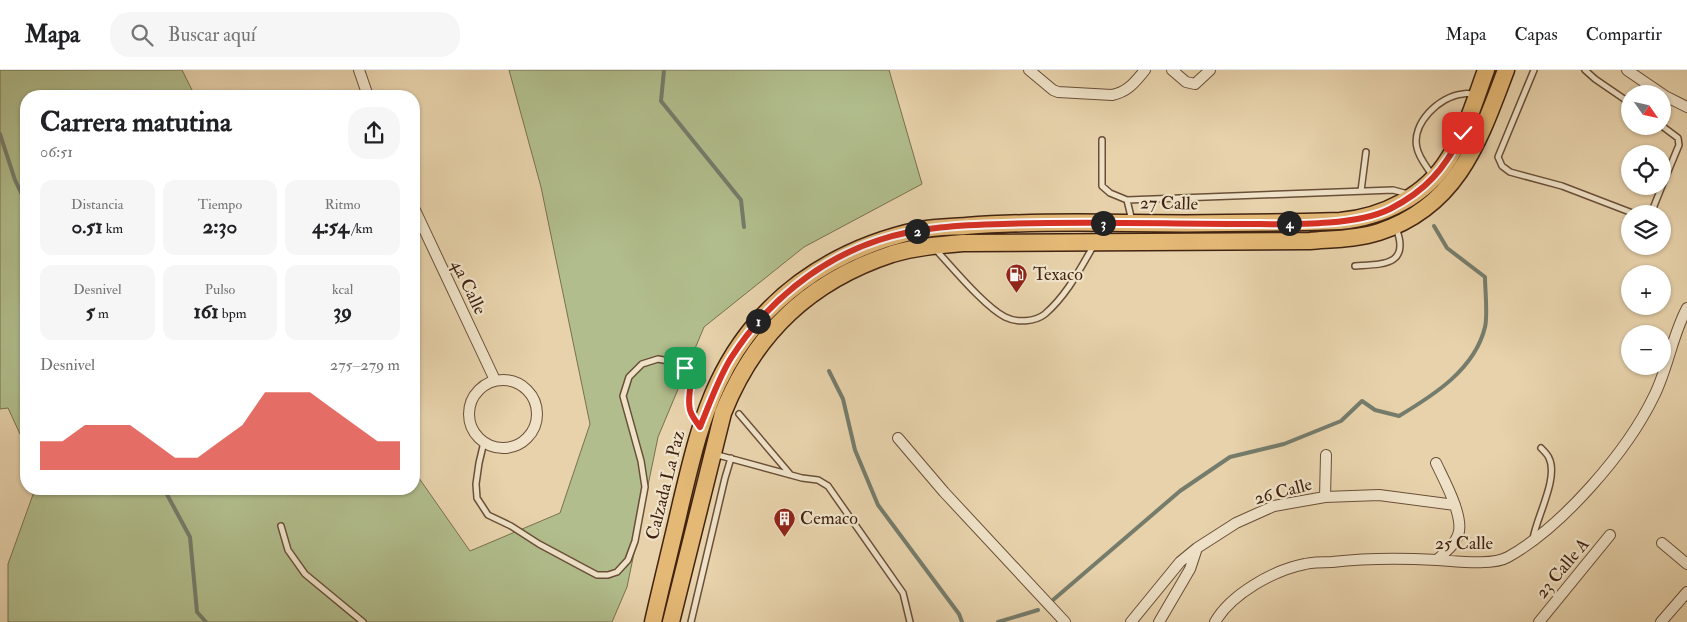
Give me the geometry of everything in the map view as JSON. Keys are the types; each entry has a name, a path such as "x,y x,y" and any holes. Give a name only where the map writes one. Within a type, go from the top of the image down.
{"main road":[{"name":"27 Calle","path":"786,292 827,264 851,252 880,240 922,230 985,224 1050,222 1262,224 1355,220 1378,214 1413,196 1434,178 1449,159 1463,133 1486,70"},
{"path":"671,622 723,413 734,386 762,342 797,305 830,282 893,254 932,246 964,243 1310,241 1344,239 1377,232 1403,222 1435,201 1462,171 1477,141 1506,70"},
{"name":"Calzada La Paz","path":"653,622 696,437 717,384 730,359 757,322 786,292"}],"street":[{"path":"359,70 366,90"},
{"path":"1030,70 1053,90 1065,94 1119,94 1130,88 1140,72"},
{"path":"1172,70 1186,82 1195,84 1210,70"},
{"path":"1627,70 1666,96 1687,107"},
{"name":"4a Calle","path":"420,221 495,380"},
{"name":"25 Calle","path":"1215,622 1240,594 1270,576 1304,564 1355,560 1476,562 1506,559 1532,542 1570,508 1612,462 1636,427 1654,397 1664,372 1675,332 1687,308"},
{"path":"506,379 517,382 527,388 536,402 538,419 530,435 517,445 506,448 495,447 484,442 476,435 471,425 470,408 476,392 495,380 506,379"},
{"path":"898,438 944,492 1065,622"},
{"path":"1325,497 1326,455"},
{"path":"1436,464 1455,505 1460,529 1453,544 1438,560"},
{"name":"26 Calle","path":"1131,622 1180,562 1197,548 1236,523 1274,506 1325,497 1379,495 1455,505"},
{"name":"23 Calle A","path":"1539,622 1610,535"},
{"path":"1662,543 1687,564"},
{"path":"1159,622 1190,569 1197,548"},
{"path":"1661,622 1687,592"}],"lane":[{"path":"1534,70 1498,157 1502,166 1510,172 1562,186 1621,209"},
{"path":"1584,70 1621,97"},
{"path":"1434,178 1417,148 1416,133 1435,107 1448,98 1462,94 1477,94"},
{"path":"1671,133 1678,138 1679,145 1671,164"},
{"path":"1102,140 1102,186 1110,193 1127,200 1393,190 1413,196"},
{"path":"1361,191 1366,152"},
{"path":"1127,200 1132,223"},
{"path":"1355,266 1386,264 1394,261 1398,255 1400,245 1394,226"},
{"path":"932,246 987,303 1006,318 1018,321 1033,320 1046,313 1067,290 1096,242"},
{"path":"484,442 476,484 477,498 488,515 597,575 608,575 617,572 628,560 635,541 644,487 641,461 623,396 629,377 642,364 658,358 679,363 690,374 702,380"},
{"path":"690,374 692,382 691,411 700,427"},
{"path":"739,414 790,474"},
{"path":"1532,542 1534,527 1549,486 1552,471 1549,458 1541,448"},
{"path":"713,453 818,480 828,486 903,593 910,622"},
{"path":"690,622 731,458"},
{"path":"281,526 288,550 304,574 363,622"}],"green space":[{"path":"0,70 182,70 192,90 20,90 20,434 8,408 0,409"},
{"path":"509,70 889,70 922,184 804,247 704,327 658,437 627,587 612,622 8,622 8,564 33,495 420,495 420,480 470,551 560,513 590,424 541,187"}],"waterway":[{"path":"664,70 661,101 741,200 744,227"},
{"path":"0,134 20,190"},
{"path":"1053,600 1180,491 1230,457 1284,444 1341,421 1362,401 1375,410 1399,416 1439,390 1463,368 1480,342 1485,327 1485,277 1447,248 1434,226"},
{"path":"829,371 843,399 855,450 878,505 959,614 962,622"},
{"path":"167,495 190,537 197,612 206,622"},
{"path":"998,622 1038,610"}],"place":[{"name":"Texaco","path":"1017,293"},
{"name":"Cemaco","path":"784,537"}],"route":[{"path":"685,368 690,374 692,382 691,411 700,427 717,384 730,359 757,322 786,292 827,264 880,240 922,230 985,224 1050,222 1262,224 1355,220 1390,209 1415,194 1441,170 1463,133"}]}
